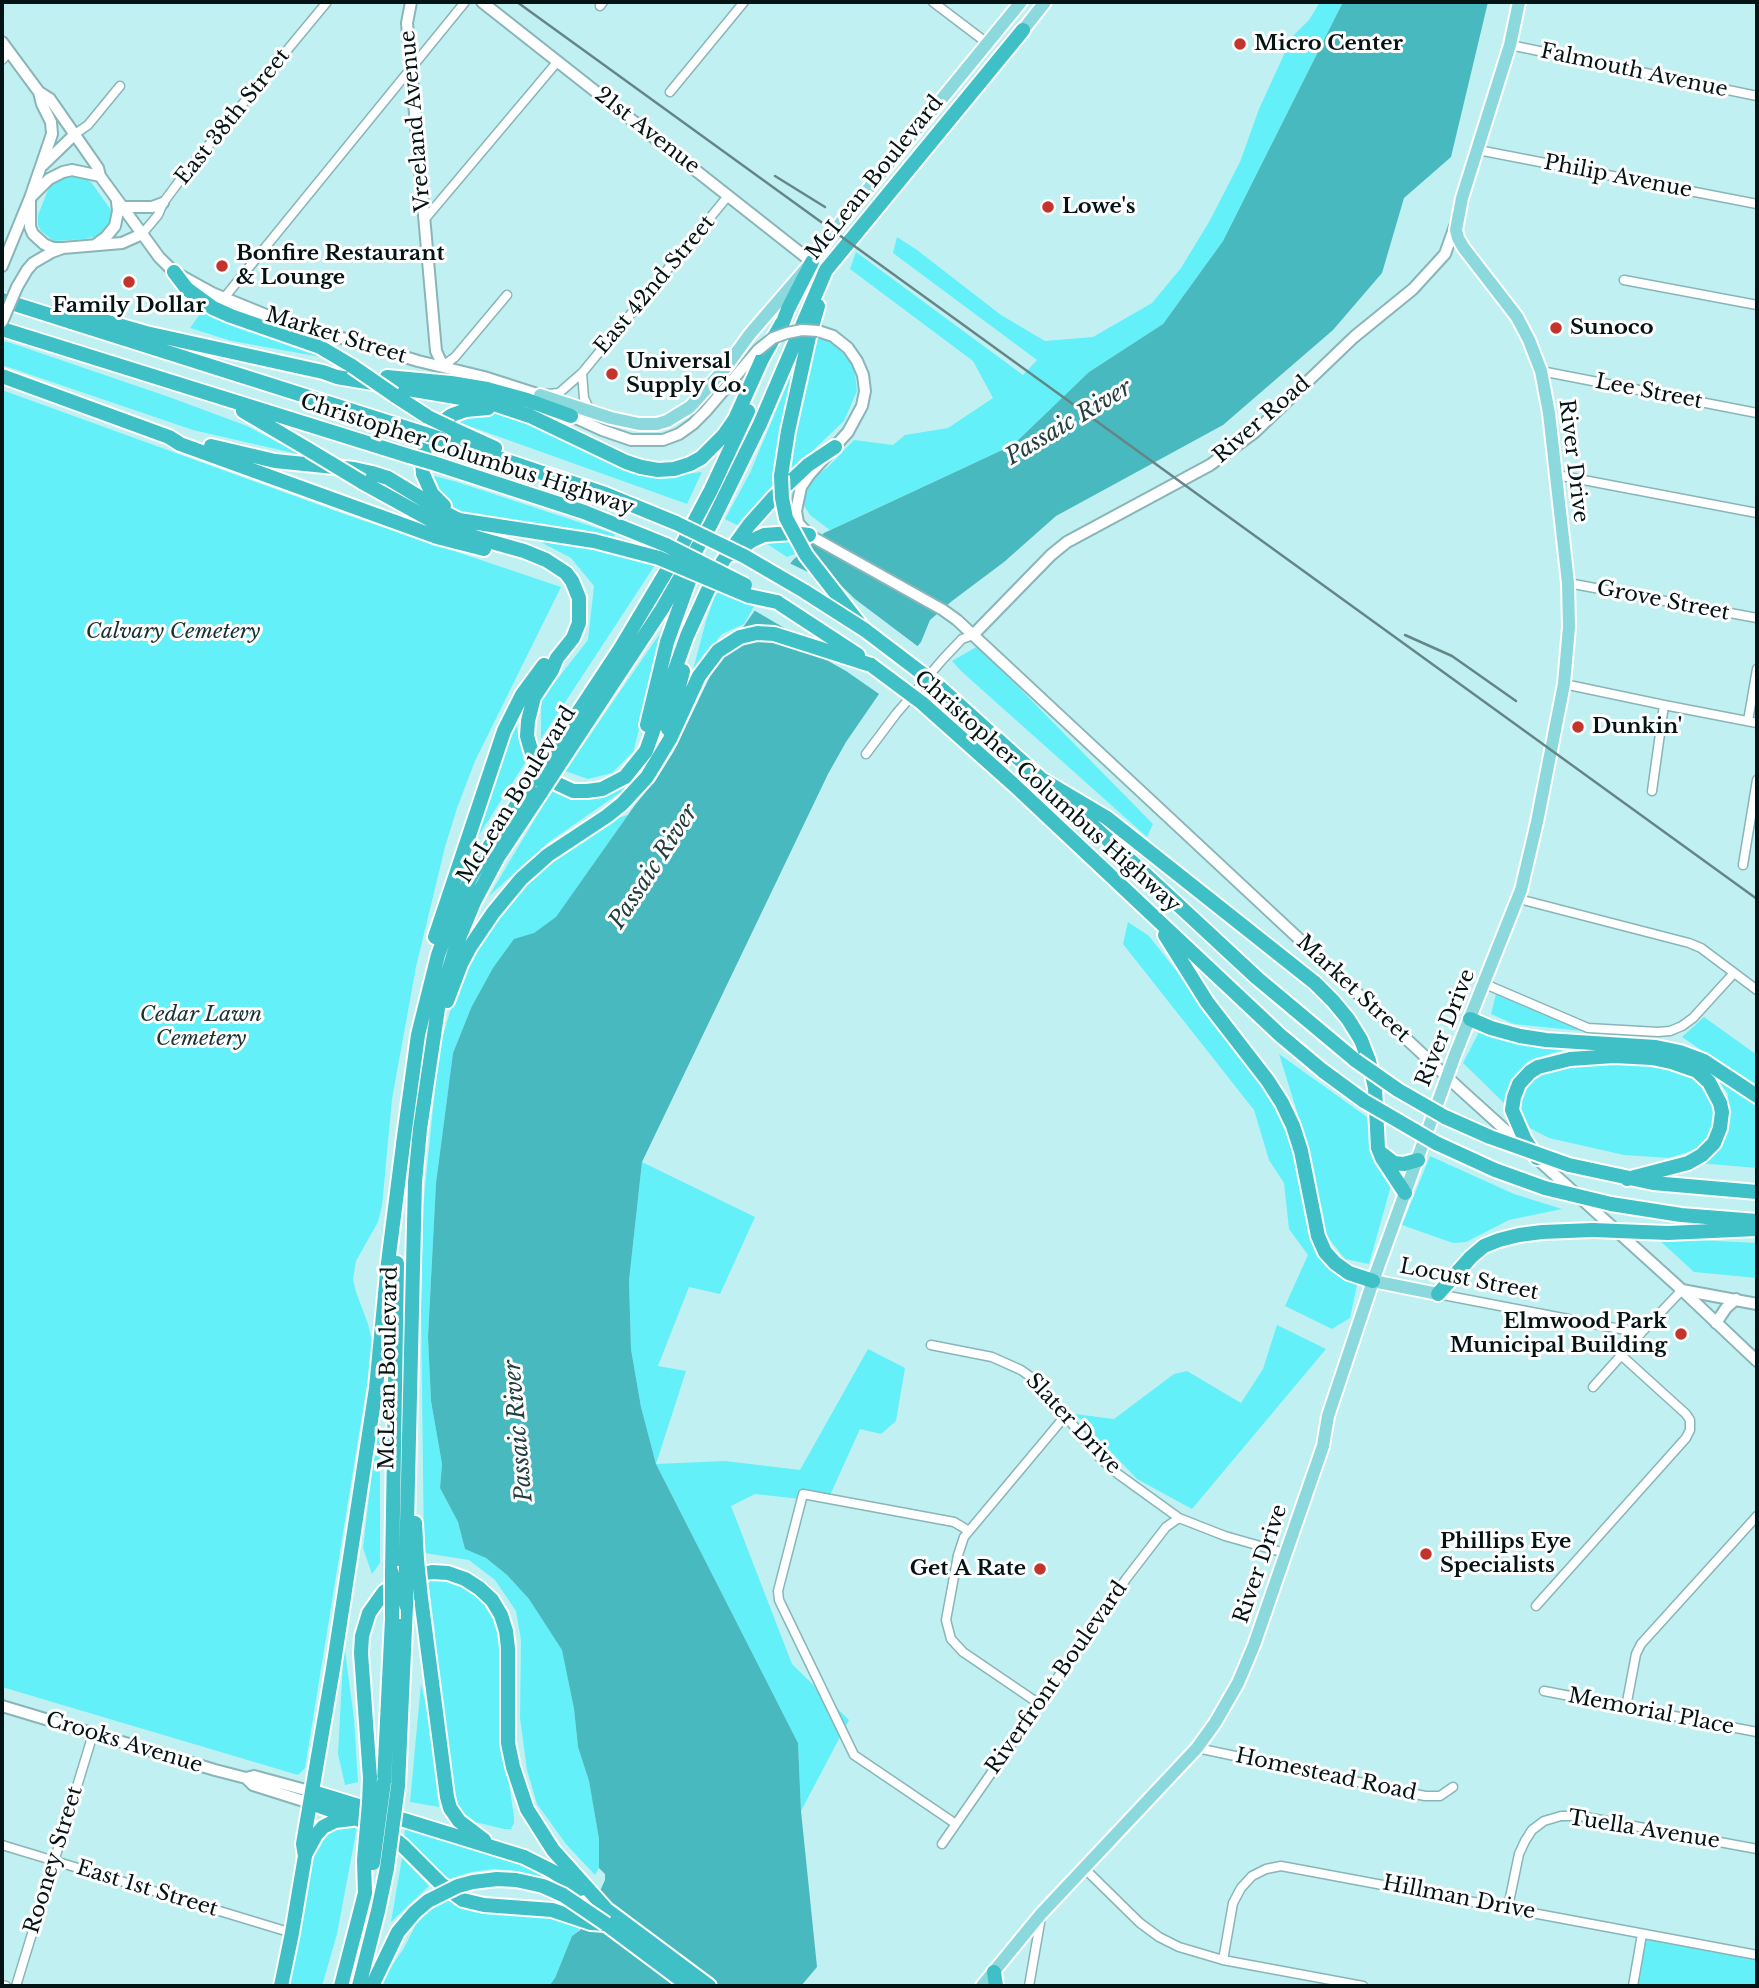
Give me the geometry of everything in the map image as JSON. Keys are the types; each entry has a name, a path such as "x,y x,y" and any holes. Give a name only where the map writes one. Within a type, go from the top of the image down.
{"highway":[{"name":"McLean Boulevard","path":"341,1986 375,1864 391,1784 412,1563 410,1381 415,1181 420,1129 443,983 464,923 538,786 662,609 711,524 765,411 826,270 1023,30"},
{"path":"842,252 827,281 809,337 788,431 781,476 782,498 786,518 806,555 865,631"},
{"name":"McLean Boulevard","path":"553,763 688,535 737,435 772,354 782,323 812,262"},
{"path":"174,272 187,289 213,308 320,347 428,416 446,434"},
{"name":"Christopher Columbus Highway","path":"2,300 416,431 446,434 634,505 734,551 784,579 865,631 936,684 1257,978 1355,1060 1398,1090 1445,1117 1490,1137 1569,1165 1628,1179 1757,1192"},
{"path":"71,322 97,320 337,377 491,403 641,467 658,470 690,464 711,449 735,419 762,359 782,323"},
{"name":"Christopher Columbus Highway","path":"2,330 584,512 749,596 777,602 922,703 1013,784 1280,1035 1364,1101 1436,1143 1495,1170 1545,1188 1611,1204 1681,1215 1757,1221"},
{"path":"323,372 478,387 508,394 571,416"},
{"path":"2,376 169,437 275,461 372,473 397,483 459,520 662,551"},
{"path":"221,398 440,525 536,555 557,566 572,581 580,606 577,631 534,697 528,720 528,743 538,767 558,784 573,791 602,789 625,777 638,761 649,745 687,636 723,561 749,525 774,497 808,466 835,447"},
{"path":"469,521 443,505 432,494 423,474 422,462 427,441 441,423 466,410 494,408 514,411"},
{"path":"169,437 180,444 437,537 557,566"},
{"path":"638,761 670,633 711,524"},
{"path":"723,561 764,535 809,535"},
{"path":"662,750 695,620"},
{"path":"427,1080 454,981 470,947 492,913 521,878 622,804 647,777 670,740 699,676 712,657 725,645 740,637 757,633 782,635 871,665"},
{"path":"418,1035 420,1005 431,953 504,731 529,685 545,664 557,658"},
{"path":"1043,780 1107,818 1333,1000 1361,1040 1375,1088 1378,1148 1405,1193"},
{"name":"McLean Boulevard","path":"391,1784 396,1284 404,1137 418,1035 432,972 457,906 485,853 538,786"},
{"path":"1153,916 1207,1002 1282,1103 1301,1151 1318,1236 1325,1252 1349,1273 1373,1281"},
{"path":"1470,1019 1520,1036 1656,1047 1680,1052 1704,1061 1757,1096"},
{"path":"1538,1159 1521,1132 1512,1110 1519,1084 1538,1067 1570,1059 1614,1056 1652,1058 1697,1072 1709,1082 1720,1103 1721,1120 1713,1143 1702,1155 1688,1163 1628,1179"},
{"path":"305,1856 303,1844 376,1388 404,1137"},
{"path":"1378,1148 1383,1156 1394,1163 1405,1164 1418,1160"},
{"path":"1438,1294 1471,1257 1484,1246 1499,1240 1531,1234 1593,1230 1668,1233 1757,1229"},
{"path":"412,1563 421,1598 443,1778 450,1808 459,1821 480,1838 567,1874"},
{"path":"375,1864 369,1803 362,1636 369,1613 384,1592 406,1577 432,1572 448,1573 465,1579 486,1594 501,1615 508,1648 508,1743 513,1767 527,1810 567,1874 605,1908 709,1986"},
{"path":"311,1798 394,1838 441,1884 463,1900 484,1905 541,1908 564,1912 591,1923 606,1924"},
{"path":"311,1798 504,1850"},
{"path":"281,1986 305,1856 323,1826 335,1821 359,1819"},
{"name":"McLean Boulevard","path":"359,1986 373,1933 375,1864"},
{"path":"372,1986 398,1932 428,1901 465,1884 497,1879 533,1883 563,1895 689,1986"}],"main road":[{"name":"Vreeland Avenue","path":"411,2 407,23 436,351 443,366"},
{"name":"21st Avenue","path":"482,2 812,262"},
{"name":"McLean Boulevard","path":"812,262 829,237 1021,2"},
{"name":"McLean Boulevard","path":"1023,30 1045,2"},
{"path":"1456,223 1510,46 1519,2"},
{"name":"Market Street","path":"4,52 39,92 50,99 98,168 100,176 142,234 174,272 224,298 266,315 540,395 571,416 631,440 663,440 679,434 706,411 758,350 772,338 802,330 818,331 833,336 848,348 863,375 865,391 862,407 835,447"},
{"path":"3,260 49,145 51,122 39,92"},
{"path":"39,170 75,134"},
{"path":"100,176 72,170 49,179 30,198 30,227 33,234 53,248 104,246 122,243 142,234"},
{"path":"94,245 106,237 115,226 120,203 152,207 163,203"},
{"name":"River Drive","path":"982,1986 995,1979 1041,1914 1197,1748 1231,1696 1243,1672 1323,1446 1328,1416 1373,1281 1447,1077 1519,899 1540,810 1564,684 1569,627 1568,583 1557,475 1541,372 1517,317 1463,247 1457,234 1456,223"},
{"name":"River Road","path":"973,635 1051,555 1068,542 1210,465 1255,432 1354,337 1413,289 1445,254 1456,223"},
{"path":"2,322 16,287 33,263 63,248"},
{"path":"540,395 639,424 667,421 697,400 812,262"},
{"path":"809,535 798,523 797,499 809,475 835,447"},
{"name":"Market Street","path":"809,535 951,615 1447,1077 1757,1361"},
{"name":"Locust Street","path":"1373,1281 1438,1294"},
{"path":"1682,1290 1757,1304"},
{"path":"1716,1323 1736,1299"},
{"name":"Crooks Avenue","path":"2,1706 246,1778 254,1776 311,1798"}],"street":[{"name":"East 38th Street","path":"142,234 158,215 163,203 327,2"},
{"path":"224,298 464,2"},
{"path":"670,92 744,2"},
{"path":"933,2 987,43"},
{"name":"Falmouth Avenue","path":"1510,46 1757,96"},
{"path":"425,219 558,61"},
{"path":"75,134 88,125 120,86"},
{"name":"Philip Avenue","path":"1478,150 1757,204"},
{"name":"East 42nd Street","path":"540,395 559,393 582,373 728,196"},
{"path":"1624,280 1757,305"},
{"path":"443,366 455,357 507,295"},
{"name":"Lee Street","path":"1541,372 1757,413"},
{"name":"East 42nd Street","path":"582,373 584,398 590,411"},
{"path":"1557,475 1757,513"},
{"name":"Grove Street","path":"1568,583 1757,618"},
{"path":"866,754 943,659 962,639 973,635"},
{"path":"1564,684 1753,722 1757,669"},
{"path":"1652,791 1664,705"},
{"path":"1743,866 1757,780"},
{"path":"1519,899 1689,943 1701,948 1757,990"},
{"path":"1485,984 1588,1028 1658,1032 1670,1031 1693,1018 1734,972"},
{"path":"1593,1387 1682,1290"},
{"name":"Locust Street","path":"1438,1294 1640,1333"},
{"name":"Slater Drive","path":"931,1345 992,1357 1013,1365 1038,1382 1100,1458 1179,1518 1217,1534 1285,1553"},
{"path":"1536,1606 1686,1438 1690,1430 1690,1420 1686,1414 1622,1356"},
{"path":"1038,1703 955,1645 946,1620 964,1537 1066,1415"},
{"path":"956,1824 854,1755 779,1600 778,1591 803,1494 954,1522 969,1531"},
{"path":"1626,1707 1636,1654 1641,1644 1757,1516"},
{"name":"Riverfront Boulevard","path":"942,1844 1038,1703 1166,1527 1179,1518"},
{"name":"Memorial Place","path":"1544,1691 1757,1732"},
{"name":"Rooney Street","path":"16,1986 93,1734"},
{"name":"Homestead Road","path":"1197,1748 1425,1796 1440,1796 1453,1787"},
{"name":"Tuella Avenue","path":"1508,1907 1519,1854 1525,1841 1532,1829 1544,1821 1561,1816 1580,1816 1757,1849"},
{"name":"East 1st Street","path":"2,1845 292,1933"},
{"name":"Hillman Drive","path":"1223,1960 1233,1903 1241,1888 1252,1876 1281,1866 1757,1955"},
{"path":"1085,1869 1140,1923 1159,1937 1191,1951 1223,1960 1363,1986"},
{"path":"1029,1986 1041,1914"},
{"path":"1633,1986 1642,1934"}],"green space":[{"path":"1320,2 1343,2 1223,241 1163,324 1089,372 1013,445 830,530 810,515 802,502 812,479 854,440 893,445 905,435 948,428 993,398 973,361 850,269 856,252 1023,375 1037,360 893,253 897,237 1001,315 1045,341 1093,337 1152,303 1181,268 1240,162 1259,109 1292,37 1309,20"},
{"path":"69,175 80,176 91,182 111,210 113,220 101,235 54,241 41,231 38,215 48,190 55,182"},
{"path":"205,307 338,360 232,341 190,328"},
{"path":"813,335 832,342 854,364 857,391 844,421 789,473 799,396"},
{"path":"5,341 247,426 302,455 193,430 2,365"},
{"path":"793,370 773,489 739,526 725,519 750,473"},
{"name":"Cedar Lawn Cemetery","path":"2,390 347,515 561,587 475,761 457,808 416,967 392,1099 382,1206 378,1222 356,1261 353,1279 368,1324 372,1354 305,1768 298,1775 2,1687"},
{"path":"479,411 510,416 641,474 660,477 702,472 687,504 455,421"},
{"path":"427,474 615,534 613,538 476,516 458,510 444,500"},
{"path":"785,526 800,552 787,557 764,542 763,530"},
{"path":"537,540 606,548 657,562 541,739 541,700 588,640 594,586 571,558"},
{"path":"717,589 755,605 744,624 722,634 693,670 706,621"},
{"path":"668,622 633,752 612,773 588,779 565,771"},
{"path":"978,646 1153,824 1147,837 952,661"},
{"path":"515,722 527,760 477,838"},
{"path":"631,785 549,842 489,896 554,787 586,798"},
{"path":"628,815 556,918 534,933 471,1008 453,1053 436,1183 428,1337 431,1401 442,1464 440,1488 458,1522 465,1548 486,1558 507,1575 529,1599 562,1649 574,1709 578,1747 589,1781 599,1839 599,1868 595,1875 566,1844 537,1804 527,1770 520,1718 521,1640 516,1611 495,1580 469,1560 424,1553 421,1306 423,1208 439,1048 461,976 486,927 523,881 611,820"},
{"path":"1128,922 1149,936 1265,1083 1284,1116 1326,1261 1357,1285 1350,1318 1332,1329 1285,1306 1308,1255 1289,1229 1284,1183 1269,1160 1254,1110 1123,944"},
{"path":"1496,994 1582,1031 1514,1024 1491,1014"},
{"path":"1704,1017 1757,1055 1757,1088 1682,1037"},
{"path":"1480,1030 1572,1047 1528,1061 1506,1092 1505,1104 1463,1063"},
{"path":"1279,1054 1367,1117 1373,1144 1392,1182 1369,1264 1345,1259 1326,1235 1304,1134"},
{"path":"1593,1061 1641,1061 1678,1068 1704,1081 1717,1103 1714,1130 1695,1150 1669,1158 1624,1155 1549,1138 1524,1125 1518,1108 1526,1086 1547,1071"},
{"path":"1708,1067 1757,1099 1757,1168 1698,1163 1711,1156 1726,1132 1728,1094"},
{"path":"1430,1156 1514,1194 1562,1209 1509,1220 1466,1242 1453,1243 1402,1225"},
{"path":"642,1162 755,1217 720,1294 689,1287 658,1366 686,1371 656,1464 641,1407 631,1349 629,1281"},
{"path":"1657,1238 1757,1243 1757,1278 1694,1272"},
{"path":"1277,1325 1326,1349 1192,1509 1137,1479 1075,1414 1114,1419 1174,1374 1187,1371 1241,1403 1263,1369"},
{"path":"868,1349 905,1368 896,1421 881,1434 860,1429 827,1502 755,1494 731,1506 792,1664 849,1720 801,1811 798,1743 656,1464 725,1461 800,1470"},
{"path":"380,1400 380,1563 372,1574 363,1548"},
{"path":"428,1579 446,1579 469,1585 493,1610 501,1654 503,1742 514,1817 511,1829 475,1822 464,1816 455,1802 431,1634 435,1633"},
{"path":"344,1643 354,1719 358,1782 345,1785 338,1754"},
{"path":"421,1684 431,1727 439,1807 410,1802"},
{"path":"340,1826 357,1827 337,1934 322,1986 289,1986 315,1845 320,1835"},
{"path":"405,1829 522,1863 565,1886 517,1871 494,1869 446,1880 404,1838"},
{"path":"402,1858 429,1886 391,1922"},
{"path":"451,1898 475,1909 543,1915 578,1922 579,1930 572,1936 555,1978 549,1986 378,1986 404,1948 416,1924 442,1899"},
{"path":"1642,1934 1757,1955 1757,1986 1633,1986"}],"water":[{"name":"Passaic River","path":"1343,2 1488,2 1451,157 1404,198 1382,273 1333,330 1223,425 1056,516 1004,562 930,620 921,642 890,678 846,742 828,774 642,1162 629,1281 631,1349 641,1407 656,1464 798,1743 801,1811 817,1967 801,1986 549,1986 555,1978 572,1936 580,1930 605,1880 605,1874 599,1868 599,1839 589,1781 578,1747 574,1709 562,1650 529,1599 507,1575 486,1558 465,1549 458,1522 440,1488 442,1464 431,1401 428,1337 436,1183 453,1053 471,1008 493,968 514,939 534,933 556,917 657,778 674,751 713,670 793,560 824,533 1013,445 1089,372 1163,324 1223,241"}],"pier":[{"path":"805,545 825,570 855,599 920,648 882,696 814,653 791,644 735,633 786,629 752,609 787,562 808,572 796,553"}],"railway":[{"path":"517,2 1757,899"},
{"path":"775,176 825,207"},
{"path":"1405,635 1452,656 1516,701"}],"place":[{"name":"Micro Center","path":"1240,44"},
{"name":"Lowe's","path":"1048,207"},
{"name":"Bonfire Restaurant & Lounge","path":"222,266"},
{"name":"Family Dollar","path":"129,282"},
{"name":"Sunoco","path":"1556,328"},
{"name":"Universal Supply Co.","path":"612,374"},
{"name":"Dunkin'","path":"1578,727"},
{"name":"Elmwood Park Municipal Building","path":"1681,1334"},
{"name":"Phillips Eye Specialists","path":"1426,1554"},
{"name":"Get A Rate","path":"1040,1569"}],"park label":[{"name":"Calvary Cemetery","path":"173,632"}]}
